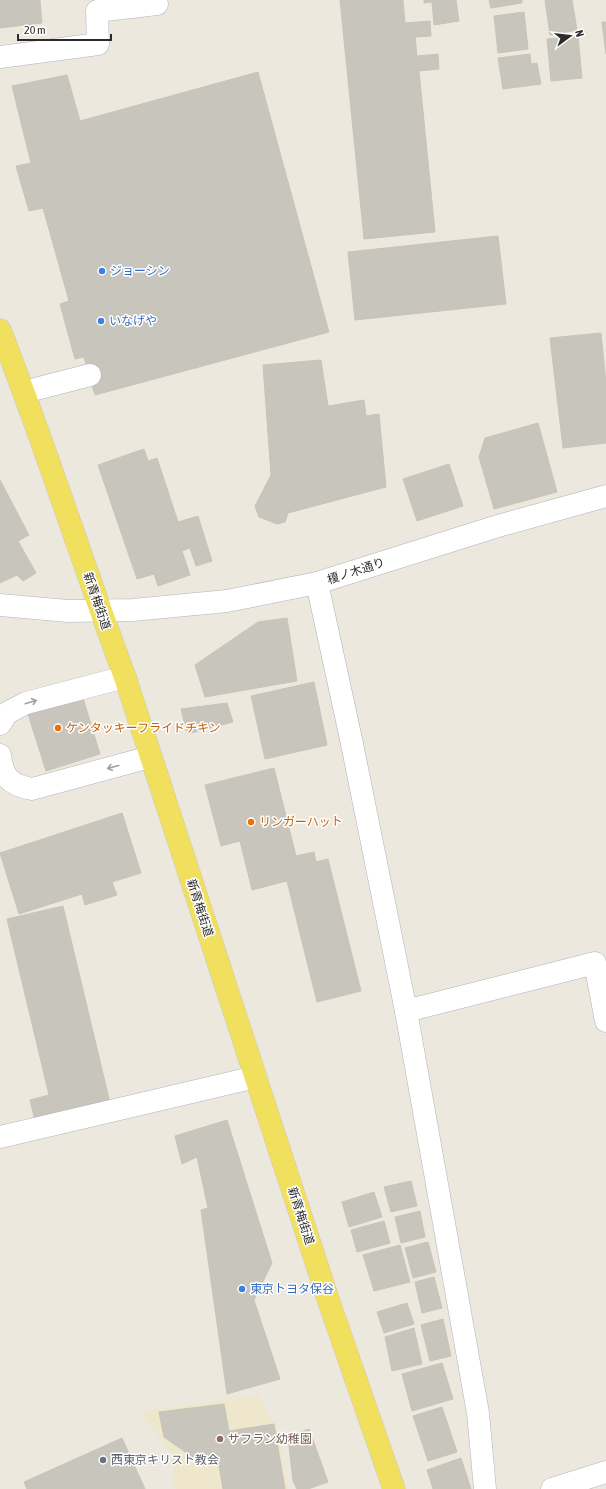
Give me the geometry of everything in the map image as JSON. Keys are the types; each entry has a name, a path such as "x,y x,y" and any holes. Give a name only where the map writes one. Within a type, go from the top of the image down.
{"main road":[{"name":"新青梅街道","path":"0,330 24,392 99,610 125,677 329,1302 394,1489"}],"street":[{"path":"0,58 98,44 98,11 157,4"},
{"path":"24,392 90,375"},
{"name":"榎ノ木通り","path":"0,605 68,610 133,610 227,601 317,583 498,526 606,496"},
{"path":"317,583 351,739 406,1011 478,1413 485,1489"},
{"path":"0,724 7,713 26,703 125,677"},
{"path":"0,755 5,775 16,786 32,789 150,757"},
{"path":"406,1011 595,963 606,1021"},
{"path":"0,1137 40,1126 256,1077"},
{"path":"552,1489 606,1472"}],"shaded area":[{"name":"サフラン幼稚園","path":"259,1395 270,1421 277,1424 288,1489 175,1489 171,1454 141,1412"}],"building":[{"path":"0,0 40,0 42,23 0,28"},
{"path":"340,0 403,0 405,23 430,21 431,36 415,37 417,56 438,54 439,69 419,71 435,232 364,239"},
{"path":"424,0 456,0 459,21 434,25 432,2 424,3"},
{"path":"489,0 522,0 522,3 491,8"},
{"path":"545,0 572,0 577,30 550,35"},
{"path":"524,12 528,49 498,53 494,16"},
{"path":"602,22 606,22 606,54"},
{"path":"578,36 582,78 551,81 547,39"},
{"path":"530,54 531,64 537,63 541,84 503,89 498,58"},
{"path":"258,72 329,332 95,395 84,357 75,359 60,304 69,301 43,208 29,211 16,166 31,163 12,86 67,75 80,121"},
{"path":"498,236 506,304 355,320 348,252"},
{"path":"601,333 606,383 606,443 563,448 550,338"},
{"path":"321,360 328,406 364,400 366,416 379,414 386,487 288,513 285,522 277,524 259,517 255,506 271,475 263,365"},
{"path":"538,423 557,492 494,509 479,457 485,438"},
{"path":"144,449 148,461 157,458 178,522 198,516 212,561 196,566 190,548 182,551 190,575 158,586 154,574 137,579 98,465"},
{"path":"449,464 463,506 417,521 403,479"},
{"path":"0,480 29,535 18,541 36,573 23,581 17,575 0,583"},
{"path":"287,618 297,681 205,697 195,665 258,622"},
{"path":"314,682 327,745 265,759 251,696"},
{"path":"82,695 100,754 46,771 28,714"},
{"path":"227,703 233,722 187,734 181,709"},
{"path":"274,768 296,856 314,852 316,862 328,859 361,991 317,1002 287,881 252,890 240,841 221,846 205,785"},
{"path":"122,813 141,873 112,882 117,895 85,905 82,894 19,914 0,853"},
{"path":"63,906 110,1103 35,1121 30,1100 49,1095 7,919"},
{"path":"227,1120 272,1263 254,1300 280,1379 227,1394 201,1210 208,1208 197,1157 182,1164 175,1136"},
{"path":"411,1181 417,1206 391,1212 384,1187"},
{"path":"374,1192 382,1217 349,1227 342,1202"},
{"path":"420,1211 425,1237 401,1243 395,1217"},
{"path":"384,1221 390,1243 357,1252 351,1230"},
{"path":"428,1242 436,1272 413,1278 405,1248"},
{"path":"400,1245 410,1282 374,1291 363,1255"},
{"path":"434,1277 442,1308 422,1313 415,1282"},
{"path":"407,1303 414,1324 384,1333 377,1312"},
{"path":"443,1319 451,1356 430,1361 421,1325"},
{"path":"414,1328 422,1364 392,1371 385,1337"},
{"path":"442,1363 453,1399 412,1411 402,1374"},
{"name":"サフラン幼稚園","path":"224,1404 229,1431 274,1424 285,1489 223,1489 217,1454 194,1458 164,1437 159,1412"},
{"path":"442,1407 457,1452 428,1461 413,1416"},
{"path":"309,1429 328,1482 308,1489 297,1489 293,1481 288,1437"},
{"name":"西東京キリスト教会","path":"122,1438 145,1489 27,1489 24,1482"},
{"path":"461,1458 471,1489 433,1489 427,1470"}],"place":[{"name":"ジョーシン","path":"102,271"},
{"name":"いなげや","path":"101,321"},
{"name":"ケンタッキーフライドチキン","path":"58,728"},
{"name":"リンガーハット","path":"251,822"},
{"name":"東京トヨタ保谷","path":"242,1289"},
{"name":"サフラン幼稚園","path":"220,1439"},
{"name":"西東京キリスト教会","path":"103,1460"}]}
